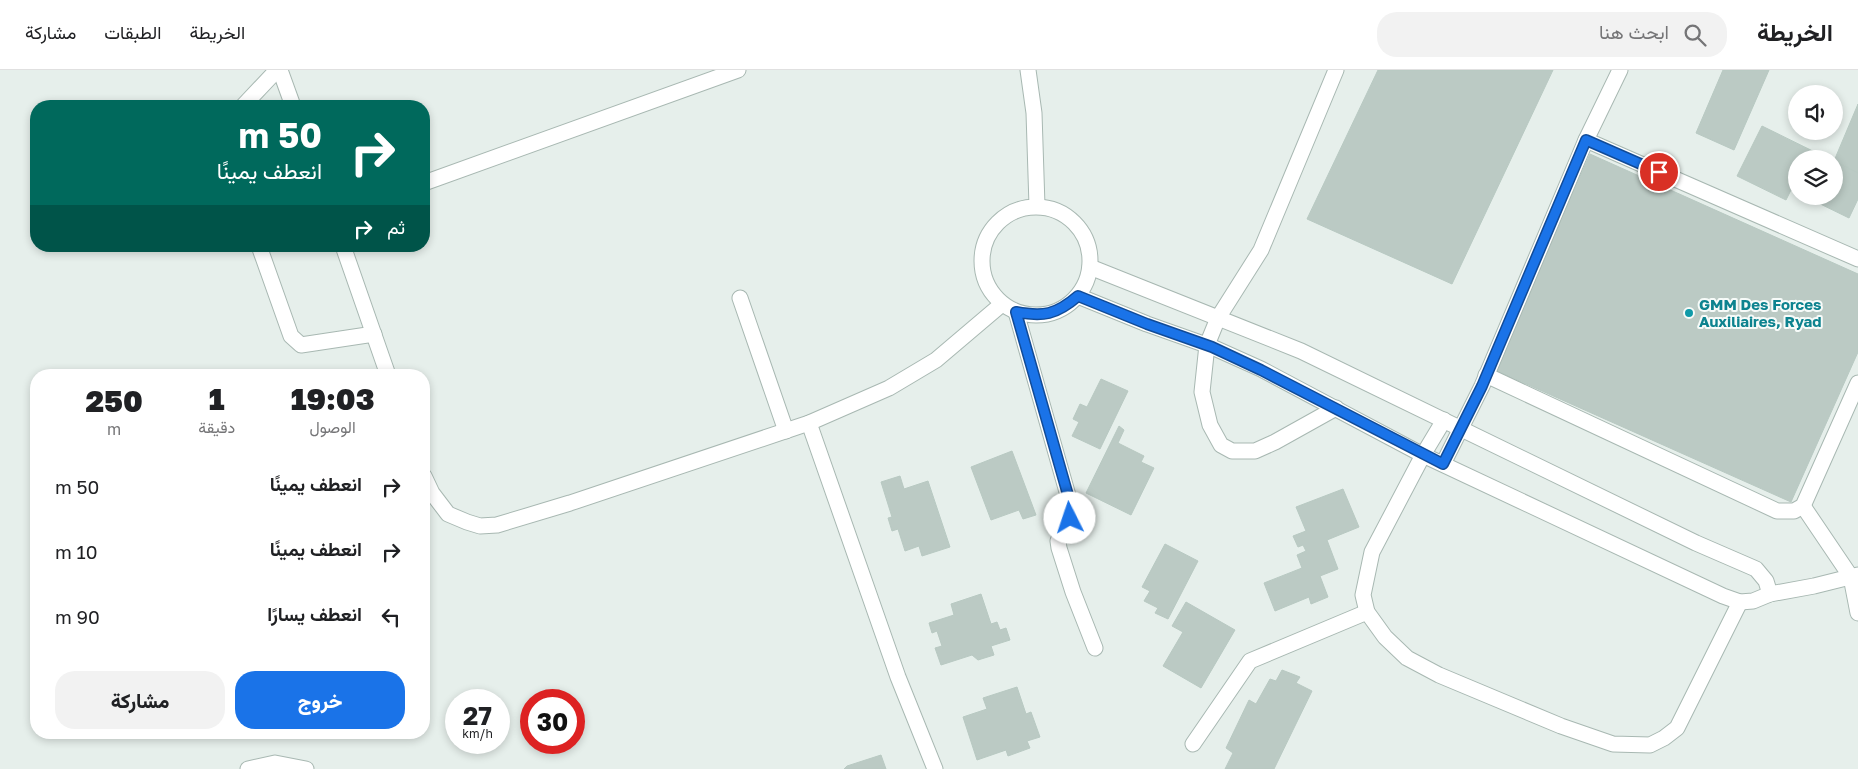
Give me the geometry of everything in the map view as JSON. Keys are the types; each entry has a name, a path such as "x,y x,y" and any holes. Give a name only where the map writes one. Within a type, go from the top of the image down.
{"street":[{"path":"249,100 278,70 290,100"},
{"path":"430,181 738,70"},
{"path":"1028,70 1034,113 1037,206"},
{"path":"1336,70 1261,250 1218,318 1207,345 1202,392 1210,425 1221,445 1232,451 1255,451 1276,442 1336,408"},
{"path":"1443,464 1486,376 1586,140 1620,70"},
{"path":"1586,140 1858,259"},
{"path":"1009,308 1032,315 1049,314 1064,307 1078,296 1086,283 1090,267 1088,245 1078,225 1059,212 1037,206 1011,212 990,230 981,256 986,283 1009,308 1071,506 1070,518 1058,541 1058,548 1095,648"},
{"path":"261,252 291,336 301,345 374,334"},
{"path":"345,252 386,369"},
{"path":"1090,267 1300,351 1696,543 1756,569 1766,581 1770,594"},
{"path":"1078,296 1147,324 1207,345 1336,408 1423,455 1740,602 1754,601 1770,594 1856,577"},
{"path":"740,298 786,430"},
{"path":"430,490 448,514 480,526 497,525 570,503 809,423 889,388 924,369 1009,308"},
{"path":"1486,376 1777,511 1794,512 1803,506 1858,383"},
{"path":"1444,420 1423,455 1372,552 1362,595 1367,612 1385,638 1408,658 1439,675 1561,726 1613,744 1650,745 1664,738 1677,728 1740,602"},
{"path":"809,423 898,677 935,769"},
{"path":"1803,506 1856,577 1858,613"},
{"path":"1193,744 1250,661 1367,612"},
{"path":"248,769 275,763 306,769"}],"building":[{"path":"1378,70 1553,70 1452,284 1307,219"},
{"path":"1723,70 1769,70 1734,150 1696,133"},
{"path":"1858,104 1858,173 1843,166 1843,150 1839,150"},
{"path":"1762,126 1811,150 1788,150 1788,196 1786,200 1737,176"},
{"name":"GMM Des Forces Auxiliaires, Ryad","path":"1590,154 1858,274 1858,352 1791,502 1495,370"},
{"path":"1843,166 1858,173 1858,199 1849,218 1822,205 1843,205"},
{"path":"1101,379 1128,391 1100,449 1072,436 1079,422 1073,419 1080,404 1087,407"},
{"path":"1119,426 1124,430 1118,443 1144,456 1141,462 1154,468 1131,515 1086,493"},
{"path":"1012,451 1036,515 1023,519 1019,510 991,520 971,467"},
{"path":"900,476 904,489 928,481 950,547 922,556 919,546 905,551 898,529 892,531 888,518 892,517 881,482"},
{"path":"1343,489 1359,527 1327,540 1338,569 1320,576 1328,597 1311,604 1309,597 1275,611 1264,583 1302,568 1297,555 1306,551 1303,545 1298,547 1293,536 1306,531 1296,507"},
{"path":"1165,544 1198,561 1168,619 1155,613 1158,608 1144,601 1150,591 1142,587"},
{"path":"981,594 991,624 997,622 1000,630 1006,628 1010,640 991,646 994,655 978,660 972,655 941,665 935,648 942,646 937,631 932,633 929,623 954,615 951,604"},
{"path":"1186,602 1235,630 1201,688 1163,666 1183,632 1172,626"},
{"path":"1282,670 1300,677 1296,683 1312,691 1274,769 1225,769 1233,753 1226,748 1249,700 1256,704 1270,679 1276,681"},
{"path":"1017,687 1026,714 1031,712 1040,737 1027,741 1030,748 1008,756 1006,750 977,760 963,717 987,709 983,698"},
{"path":"881,755 886,769 844,769 847,766"}],"place":[{"name":"GMM Des Forces Auxiliaires, Ryad","path":"1689,313"}],"route":[{"path":"1070,518 1071,506 1016,312 1032,315 1049,314 1064,307 1078,296 1147,324 1212,347 1261,370 1443,464 1482,386 1586,140 1659,172"}]}
